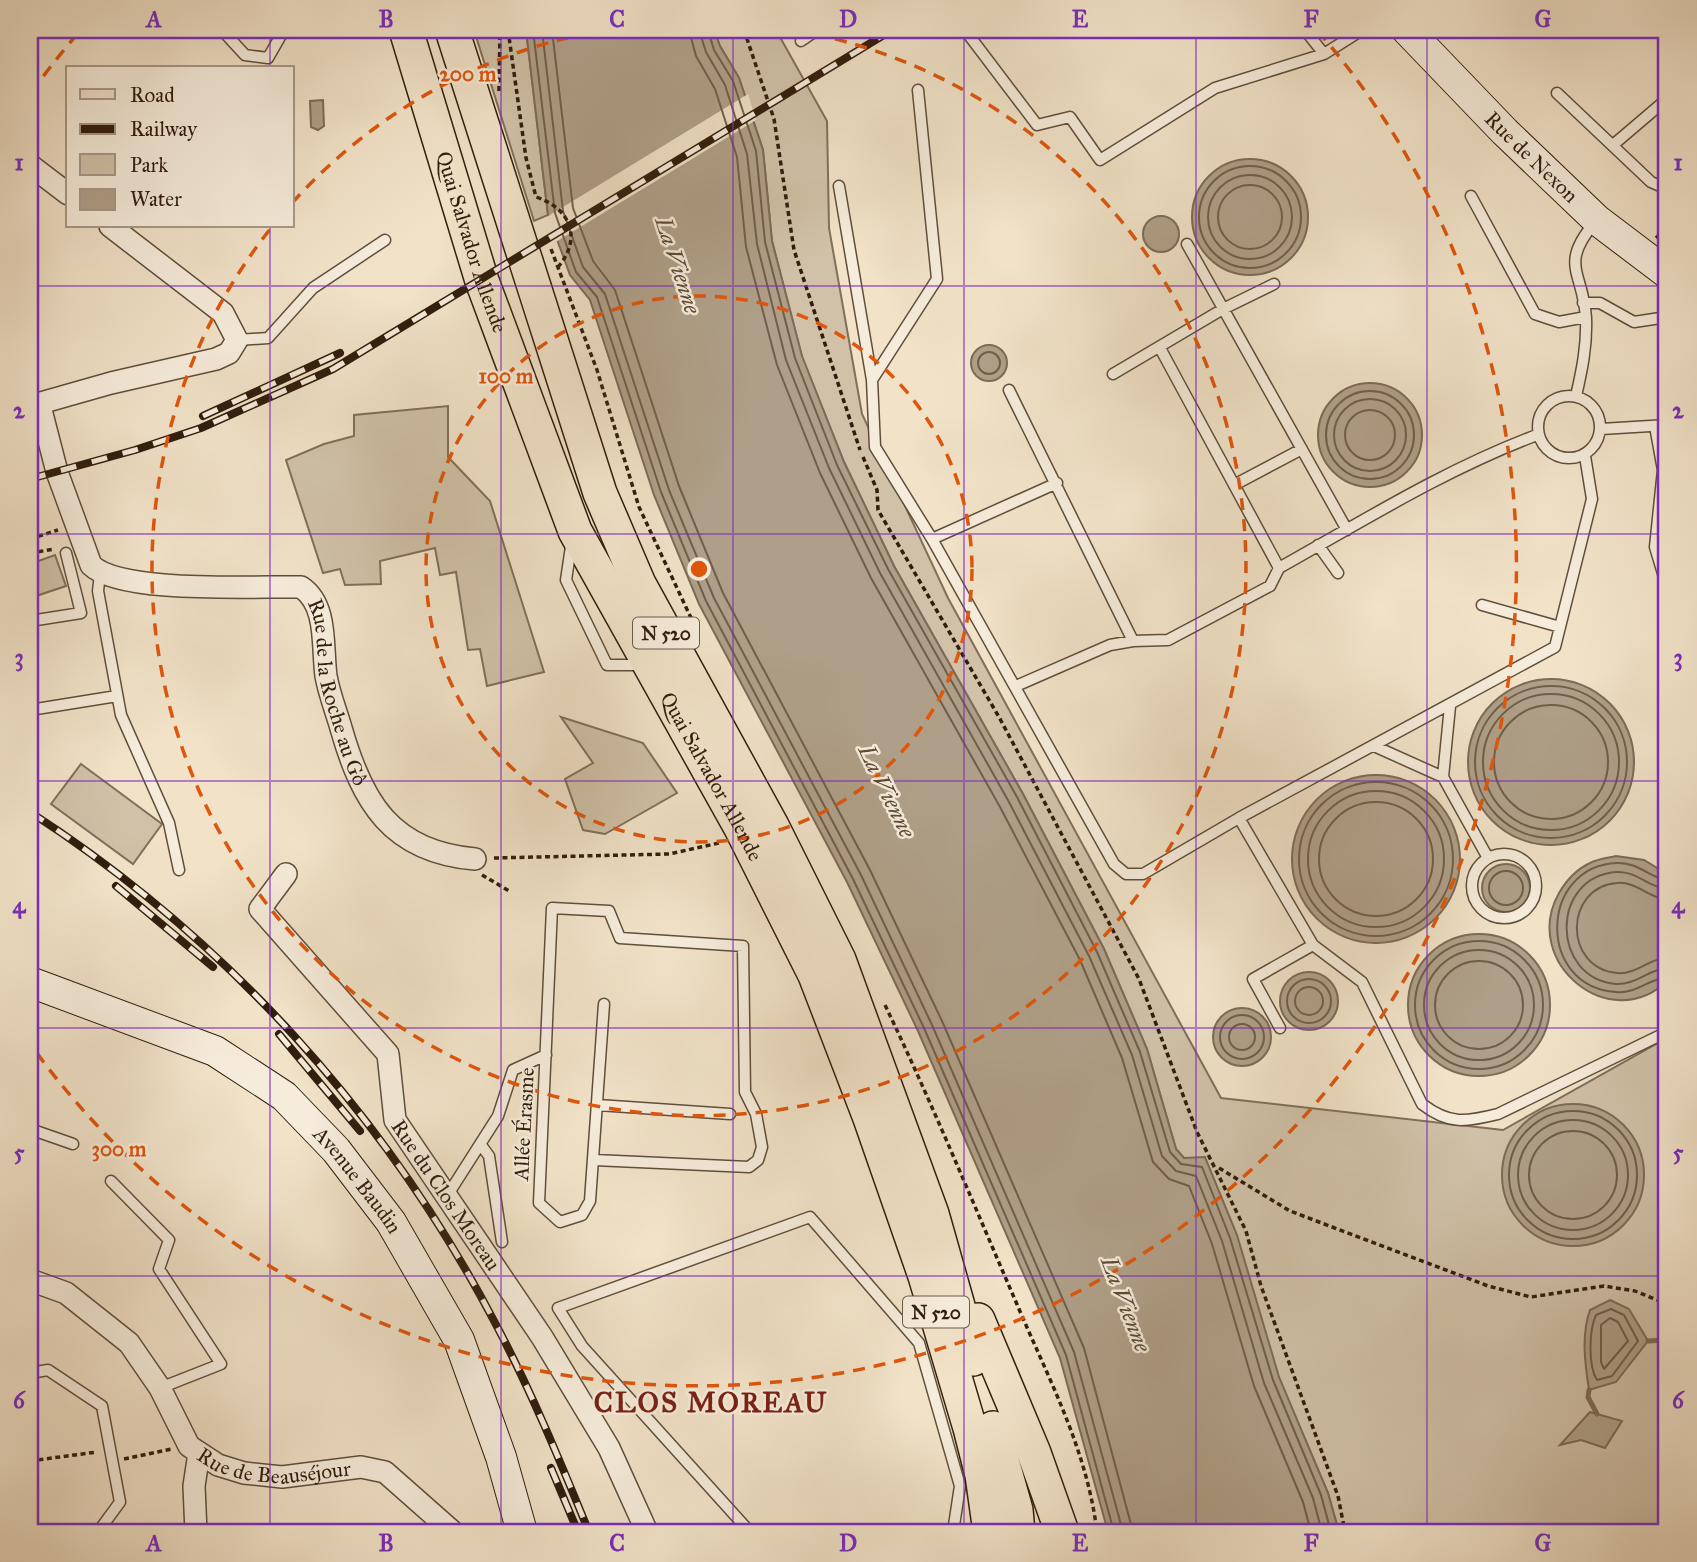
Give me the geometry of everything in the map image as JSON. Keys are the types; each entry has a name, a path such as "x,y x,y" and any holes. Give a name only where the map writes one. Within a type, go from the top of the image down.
{"main road":[{"name":"Quai Salvador Allende","path":"407,30 482,281 575,531 741,828 816,975 925,1276 970,1428 987,1525"},
{"name":"Quai Salvador Allende","path":"452,30 600,493 639,584 772,826 839,960 932,1214 1016,1510 1018,1532"},
{"name":"Rue de Nexon","path":"1407,30 1497,123 1597,220 1667,273"},
{"name":"Avenue Baudin","path":"30,982 215,1051 284,1096 336,1150 391,1222 459,1340 501,1457 522,1532"},
{"path":"932,1214 1034,1453 1062,1532"}],"street":[{"path":"30,165 66,192"},
{"path":"100,574 91,565 35,406 111,383 216,359 229,353 237,340 223,313 113,228"},
{"name":"Rue de la Roche au Gô","path":"100,574 139,583 301,587 313,595 319,607 327,679 353,769 373,806 388,825 443,856 475,859"},
{"name":"Rue du Clos Moreau","path":"286,874 260,909 388,1054 395,1120 535,1325 609,1448 646,1532"},
{"name":"Rue de Beauséjour","path":"30,1280 66,1293 129,1343 160,1388 189,1446 218,1465 244,1473 282,1477 361,1467 385,1472 453,1532"},
{"path":"196,1532 194,1486 199,1453"}],"lane":[{"path":"222,30 244,55 268,58 284,30"},
{"path":"801,41 817,30"},
{"path":"965,30 1037,125 1070,117 1100,160 1215,88 1324,54 1362,30"},
{"path":"1305,30 1324,54"},
{"path":"872,380 937,279 918,90"},
{"path":"1557,93 1651,182 1667,189"},
{"path":"1613,145 1667,99"},
{"path":"839,186 872,380 874,446 932,539 1114,864 1126,874 1143,874 1239,818 1555,647 1592,499 1585,456"},
{"path":"1471,196 1535,314 1559,322 1586,317"},
{"path":"1576,396 1585,356 1586,317 1574,258 1578,241 1597,220"},
{"path":"237,340 268,338 313,288 384,240"},
{"path":"1186,243 1347,530"},
{"path":"1113,374 1223,309 1274,284"},
{"path":"1583,303 1600,303 1634,322 1667,317"},
{"path":"1160,348 1279,568"},
{"path":"1009,390 1133,641"},
{"path":"1576,396 1589,402 1598,414 1601,429 1597,445 1585,456 1556,458 1537,435 1539,414 1554,398 1576,396"},
{"path":"1601,429 1667,425"},
{"path":"1655,426 1663,470 1655,547 1667,587"},
{"path":"1016,686 1110,645 1168,640 1270,586 1279,568 1318,545 1479,456 1537,435"},
{"path":"1234,485 1302,449"},
{"path":"932,539 1057,483"},
{"path":"1318,545 1338,573"},
{"path":"66,553 81,612"},
{"path":"100,574 98,591 121,715 169,823 179,870"},
{"path":"1482,605 1560,627"},
{"path":"30,621 101,610"},
{"path":"30,710 117,696"},
{"path":"1450,706 1443,777 1488,858"},
{"path":"1374,746 1443,777"},
{"path":"1239,818 1313,945 1362,982 1422,1104 1439,1117 1468,1121 1498,1114 1667,1032"},
{"path":"1510,854 1530,866 1535,876 1535,898 1520,915 1498,918 1479,907 1474,897 1474,875 1488,858 1510,854"},
{"name":"Allée Érasme","path":"594,1160 749,1167 758,1160 762,1147 756,1114 745,1091 743,946 620,938 609,911 552,908 539,1203 560,1222 582,1215 590,1201 604,1004"},
{"path":"1280,1028 1253,979 1313,945"},
{"path":"447,1196 498,1116 513,1070 547,1055"},
{"path":"598,1105 730,1114"},
{"path":"30,1129 73,1144"},
{"path":"481,1145 489,1156 502,1242"},
{"path":"111,1181 169,1240 159,1269 221,1364 160,1388"},
{"path":"750,1532 582,1346 558,1308 810,1217 919,1343 960,1486 953,1532"},
{"path":"30,1373 48,1370 102,1406 120,1502 98,1532"}],"path":[{"path":"499,94 500,30"},
{"path":"508,30 526,158 536,197 554,202 568,222 571,244 566,257 557,268"},
{"path":"30,539 76,525"},
{"path":"30,553 52,548 66,553"},
{"path":"511,892 477,872 475,859 669,854 732,840"},
{"path":"1197,1132 1217,1167 1246,1231 1261,1286 1338,1496 1345,1532"},
{"path":"1217,1167 1290,1211 1488,1286 1531,1297 1604,1286 1635,1291 1667,1304"},
{"path":"30,1461 153,1453"}],"green space":[{"path":"474,30 526,30 548,215 534,221"},
{"path":"714,30 776,30 827,121 829,228 862,414 948,598 1221,1098 1503,1130 1667,1038 1667,1532 1339,1532 1328,1493 1184,1158 1176,1149 1147,1049 1104,949 1023,794 894,566 844,462 802,357 772,241 763,150 739,78"},
{"path":"448,406 448,457 490,501 544,672 487,686 480,649 468,650 456,572 440,575 435,548 380,561 381,584 345,585 340,569 323,573 286,460 324,444 354,436 354,415"},
{"path":"55,555 66,586 30,598 30,564"},
{"path":"561,717 643,743 677,793 605,834 583,830 565,779 593,763"},
{"path":"81,764 162,824 133,864 51,804"}],"water":[{"name":"La Vienne","path":"526,30 714,30 739,78 763,150 772,241 802,356 844,462 894,566 1023,794 1104,949 1147,1049 1176,1149 1184,1158 1205,1157 1237,1235 1279,1377 1328,1493 1339,1532 1108,1532 1060,1358 918,1031 847,882 699,604 654,495 590,300 570,275 548,215"},
{"path":"323,100 324,126 318,130 311,127 310,101"},
{"path":"1250,159 1272,163 1291,176 1304,195 1308,217 1304,239 1291,258 1272,271 1250,275 1228,271 1209,258 1196,239 1192,217 1196,195 1209,176 1228,163"},
{"path":"1161,216 1174,221 1179,234 1174,247 1161,252 1148,247 1143,234 1148,221"},
{"path":"989,345 1002,350 1007,363 1002,376 989,381 976,376 971,363 976,350"},
{"path":"1370,383 1390,387 1413,406 1418,415 1422,435 1418,455 1399,478 1390,483 1370,487 1350,483 1327,464 1322,455 1318,435 1322,415 1341,392 1350,387"},
{"path":"1551,679 1583,685 1610,703 1628,730 1634,762 1628,794 1610,821 1583,839 1551,845 1519,839 1492,821 1474,794 1468,762 1474,730 1492,703 1519,685"},
{"path":"1376,775 1408,782 1423,789 1435,800 1446,812 1453,827 1460,859 1453,891 1446,906 1435,918 1423,929 1408,936 1376,943 1344,936 1329,929 1317,918 1306,906 1299,891 1292,859 1299,827 1306,812 1317,800 1329,789 1344,782"},
{"path":"1616,856 1644,860 1667,874 1667,981 1644,996 1621,1000 1597,996 1577,984 1561,966 1551,944 1550,919 1559,893 1572,876 1590,863"},
{"path":"1506,864 1523,871 1530,888 1523,905 1506,912 1489,905 1482,888 1489,871"},
{"path":"1479,934 1506,940 1529,955 1544,978 1550,1005 1544,1032 1529,1055 1506,1070 1479,1076 1452,1070 1429,1055 1414,1032 1408,1005 1414,978 1429,955 1452,940"},
{"path":"1303,972 1315,972 1330,980 1338,995 1338,1007 1330,1022 1315,1030 1303,1030 1288,1022 1280,1007 1280,995 1288,980"},
{"path":"1236,1008 1248,1008 1263,1016 1271,1031 1271,1043 1263,1058 1248,1066 1236,1066 1221,1058 1213,1043 1213,1031 1221,1016"},
{"path":"1573,1104 1600,1109 1623,1125 1639,1148 1644,1175 1639,1202 1623,1225 1600,1241 1573,1246 1546,1241 1523,1225 1507,1202 1502,1175 1507,1148 1523,1125 1546,1109"},
{"path":"1610,1300 1629,1309 1648,1341 1616,1382 1589,1390 1585,1350 1587,1320 1590,1310"},
{"path":"1590,1412 1622,1421 1605,1448 1581,1440 1560,1445"}],"pier":[{"path":"748,94 756,120 554,243 545,218"}],"waterway":[{"path":"1648,1341 1667,1340"},
{"path":"1589,1390 1588,1397 1597,1414"}],"railway":[{"path":"30,479 135,450 201,428 333,369 892,30"},
{"path":"203,416 340,353"},
{"path":"30,812 101,862 169,916 234,974 294,1036 350,1102 403,1171 450,1244 493,1319 532,1398 589,1532"},
{"path":"116,886 213,967"},
{"path":"279,1034 360,1131"},
{"path":"551,1468 578,1532"}],"district":[{"name":"CLOS MOREAU","path":"711,1402"}]}
